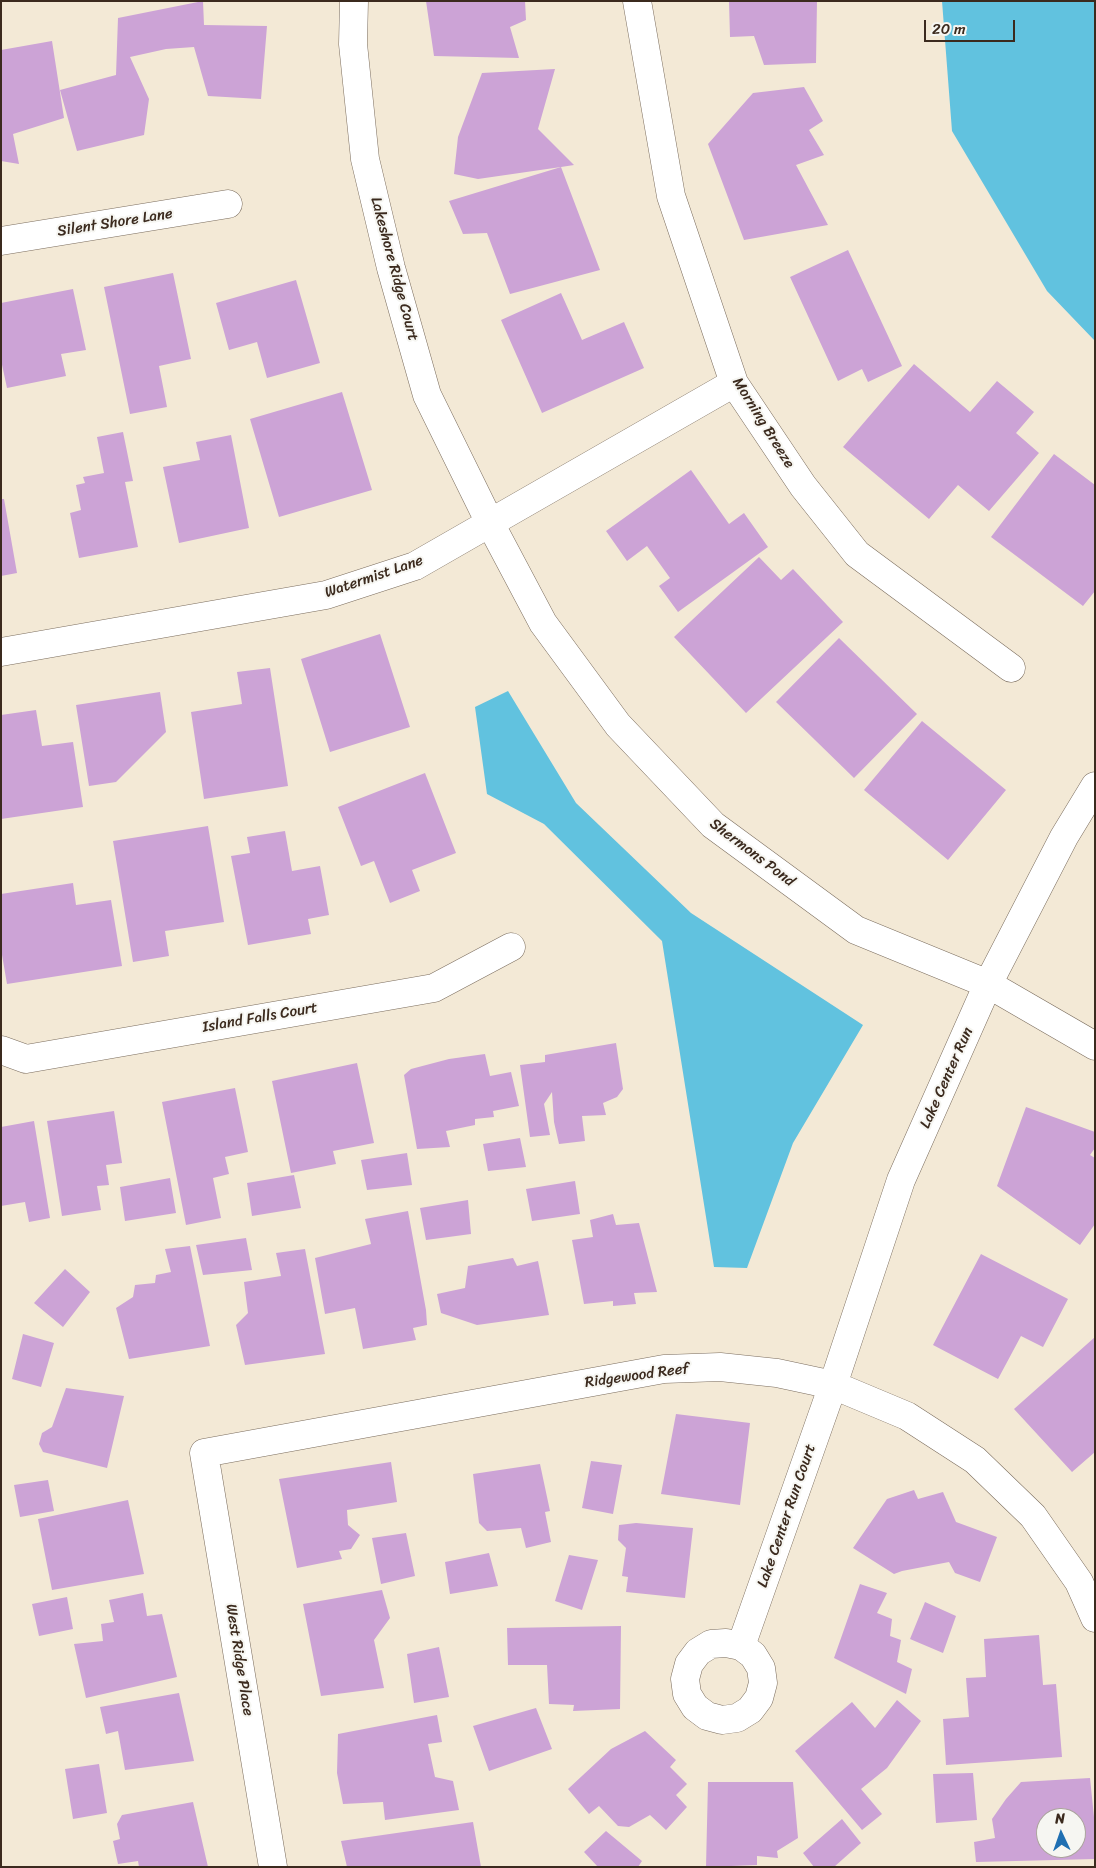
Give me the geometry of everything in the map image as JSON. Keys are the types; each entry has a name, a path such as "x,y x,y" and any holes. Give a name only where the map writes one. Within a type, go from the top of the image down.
{"street":[{"name":"Lakeshore Ridge Court","path":"354,1 353,44 365,159 392,268 427,395 490,523"},
{"name":"Morning Breeze","path":"637,1 671,196 734,383 803,486 856,554 1011,668"},
{"name":"Silent Shore Lane","path":"1,241 228,204"},
{"name":"Watermist Lane","path":"1,652 326,595 415,566 734,383"},
{"name":"Shermons Pond","path":"490,523 543,623 595,694 618,725 713,825 856,930 988,984 1095,1046"},
{"name":"Lake Center Run","path":"833,1386 901,1180 988,984 1064,837 1095,786"},
{"name":"Island Falls Court","path":"1,1050 26,1059 434,988 511,947"},
{"name":"Ridgewood Reef","path":"204,1453 664,1369 720,1367 777,1373 833,1386 908,1416 974,1460 1032,1516 1079,1582 1095,1618"},
{"name":"Lake Center Run Court","path":"741,1646 833,1386"},
{"name":"West Ridge Place","path":"204,1453 273,1867"}],"water":[{"path":"942,1 1095,1 1095,341 1047,291 952,131"},
{"path":"508,691 576,803 691,913 863,1025 793,1143 747,1268 714,1267 662,941 544,824 487,794 475,707"}],"building":[{"path":"203,1 204,25 267,26 261,99 208,96 194,47 166,49 130,57 149,99 144,135 77,151 60,90 116,75 118,18"},
{"path":"426,1 525,1 526,20 510,27 519,58 434,56"},
{"path":"729,1 817,1 816,63 764,65 754,36 730,37"},
{"path":"52,41 64,118 13,134 19,164 1,161 1,50"},
{"path":"555,69 538,129 574,165 478,179 454,174 458,137 482,73"},
{"path":"804,87 823,121 809,130 824,155 796,165 828,225 744,240 708,144 753,93"},
{"path":"561,167 600,270 510,294 487,233 463,234 449,201"},
{"path":"848,250 902,366 868,382 862,369 838,381 790,277"},
{"path":"173,273 191,359 159,366 167,407 130,414 104,287"},
{"path":"296,280 320,363 267,378 257,342 229,350 216,303"},
{"path":"73,289 86,350 61,354 66,376 7,388 1,360 1,303"},
{"path":"561,293 582,340 624,322 644,368 542,413 501,320"},
{"path":"914,364 970,412 997,381 1034,412 1016,433 1039,453 989,511 958,485 929,519 843,447"},
{"path":"342,392 372,490 279,517 250,419"},
{"path":"123,432 133,481 125,482 138,547 79,558 70,513 81,510 76,485 85,483 83,477 104,473 97,437"},
{"path":"231,435 249,528 179,543 163,467 200,460 196,442"},
{"path":"1054,454 1095,485 1095,591 1083,606 991,537"},
{"path":"691,470 729,524 744,513 768,547 678,612 659,586 670,578 647,546 627,561 606,531"},
{"path":"1,499 4,499 17,573 1,576"},
{"path":"759,557 781,580 793,569 843,622 746,713 674,637"},
{"path":"380,634 410,727 330,752 301,659"},
{"path":"839,638 917,714 854,778 776,702"},
{"path":"270,668 288,786 204,799 191,712 242,704 237,672"},
{"path":"160,692 166,732 116,782 89,786 76,705"},
{"path":"36,710 42,746 73,742 83,807 1,819 1,715"},
{"path":"922,721 1006,790 948,860 864,790"},
{"path":"425,773 456,853 412,870 420,891 390,903 374,861 361,866 338,807"},
{"path":"208,826 224,922 165,931 169,956 133,962 113,841"},
{"path":"285,831 292,871 320,866 329,915 308,919 311,934 248,945 231,856 250,853 247,837"},
{"path":"73,883 76,905 111,900 122,966 7,984 1,949 1,894"},
{"path":"616,1043 623,1089 617,1097 603,1103 606,1115 582,1116 585,1141 559,1144 554,1122 552,1092 544,1104 550,1135 530,1137 520,1065 545,1062 545,1055"},
{"path":"485,1054 490,1076 511,1072 519,1106 493,1111 494,1117 475,1119 475,1125 446,1131 450,1147 417,1149 404,1075 411,1069 449,1059"},
{"path":"357,1063 374,1143 333,1151 336,1164 291,1173 272,1081"},
{"path":"235,1088 248,1152 225,1157 229,1174 213,1178 221,1218 186,1225 162,1102"},
{"path":"1026,1107 1095,1132 1095,1148 1090,1155 1095,1158 1095,1224 1080,1245 997,1186"},
{"path":"114,1111 122,1163 106,1165 109,1185 97,1186 101,1210 62,1216 47,1121"},
{"path":"34,1121 50,1218 29,1222 25,1202 1,1206 1,1127"},
{"path":"520,1138 526,1167 488,1171 483,1144"},
{"path":"407,1153 412,1185 367,1190 361,1160"},
{"path":"294,1175 301,1208 252,1216 247,1183"},
{"path":"170,1178 176,1213 125,1221 120,1187"},
{"path":"575,1181 580,1214 532,1221 526,1189"},
{"path":"468,1200 471,1234 426,1240 420,1208"},
{"path":"408,1211 427,1325 413,1328 416,1340 363,1349 355,1308 325,1314 315,1258 371,1244 365,1219"},
{"path":"613,1214 616,1225 639,1223 657,1292 634,1293 636,1304 613,1306 613,1301 584,1304 572,1240 593,1237 590,1220"},
{"path":"246,1238 252,1270 203,1275 196,1245"},
{"path":"190,1246 210,1346 129,1359 116,1308 133,1297 135,1285 155,1283 156,1275 171,1272 165,1249"},
{"path":"305,1249 325,1354 245,1365 236,1325 248,1313 244,1282 281,1276 276,1253"},
{"path":"981,1254 1068,1299 1043,1347 1021,1336 998,1379 933,1345"},
{"path":"513,1258 517,1266 538,1261 549,1315 477,1325 441,1313 437,1294 465,1288 468,1266"},
{"path":"65,1269 90,1292 63,1327 34,1303"},
{"path":"23,1334 54,1343 41,1387 12,1379"},
{"path":"1095,1337 1095,1452 1072,1472 1014,1409"},
{"path":"66,1388 124,1396 107,1468 43,1452 39,1444 42,1433 52,1427"},
{"path":"676,1414 750,1423 740,1505 661,1494"},
{"path":"591,1461 622,1465 613,1514 582,1508"},
{"path":"391,1462 397,1502 347,1510 348,1525 360,1535 351,1549 339,1551 342,1559 297,1568 279,1479"},
{"path":"540,1464 550,1511 545,1512 551,1542 526,1548 521,1528 487,1531 479,1523 473,1474"},
{"path":"48,1480 54,1511 20,1517 14,1485"},
{"path":"914,1490 918,1499 943,1492 956,1522 997,1537 980,1582 955,1573 949,1562 894,1574 853,1548 887,1499"},
{"path":"128,1500 144,1574 52,1590 38,1519"},
{"path":"636,1523 693,1528 685,1598 626,1592 628,1577 622,1576 626,1548 618,1540 619,1525"},
{"path":"406,1533 415,1576 381,1584 372,1538"},
{"path":"489,1553 498,1586 450,1594 445,1562"},
{"path":"569,1555 598,1560 582,1610 555,1601"},
{"path":"860,1584 887,1593 877,1613 892,1619 890,1636 901,1640 897,1662 912,1669 906,1694 834,1658"},
{"path":"382,1590 390,1618 374,1640 384,1688 321,1696 303,1604"},
{"path":"143,1593 147,1616 162,1614 177,1677 86,1698 74,1644 103,1641 101,1624 114,1622 109,1600"},
{"path":"67,1597 73,1629 39,1636 32,1604"},
{"path":"925,1602 956,1616 943,1653 910,1639"},
{"path":"621,1626 620,1709 573,1711 574,1705 549,1704 547,1665 508,1665 507,1628"},
{"path":"1039,1635 1043,1685 1056,1684 1062,1757 946,1765 943,1719 969,1717 966,1678 986,1677 984,1639"},
{"path":"439,1647 449,1697 414,1703 407,1654"},
{"path":"179,1693 194,1761 125,1770 118,1731 106,1734 100,1707"},
{"path":"897,1700 921,1721 887,1768 861,1789 882,1814 862,1830 795,1751 852,1702 875,1728"},
{"path":"536,1708 552,1749 489,1771 473,1726"},
{"path":"437,1715 442,1742 428,1744 435,1777 453,1781 459,1810 385,1820 383,1802 343,1804 337,1773 338,1734"},
{"path":"645,1731 676,1760 670,1767 687,1784 676,1795 687,1807 666,1830 650,1815 629,1827 618,1826 599,1806 589,1814 568,1789 611,1749"},
{"path":"99,1764 107,1813 73,1819 65,1769"},
{"path":"973,1773 977,1820 936,1823 933,1774"},
{"path":"1090,1778 1095,1827 1095,1859 976,1862 974,1842 995,1838 992,1819 1021,1782"},
{"path":"708,1782 793,1782 798,1838 777,1851 778,1858 757,1856 757,1865 706,1867"},
{"path":"193,1802 208,1867 139,1867 138,1861 118,1864 113,1841 120,1839 117,1824 122,1815"},
{"path":"842,1819 861,1843 834,1867 814,1867 803,1853"},
{"path":"473,1822 481,1867 347,1867 341,1841"},
{"path":"606,1831 642,1861 638,1867 598,1867 584,1852"}]}
